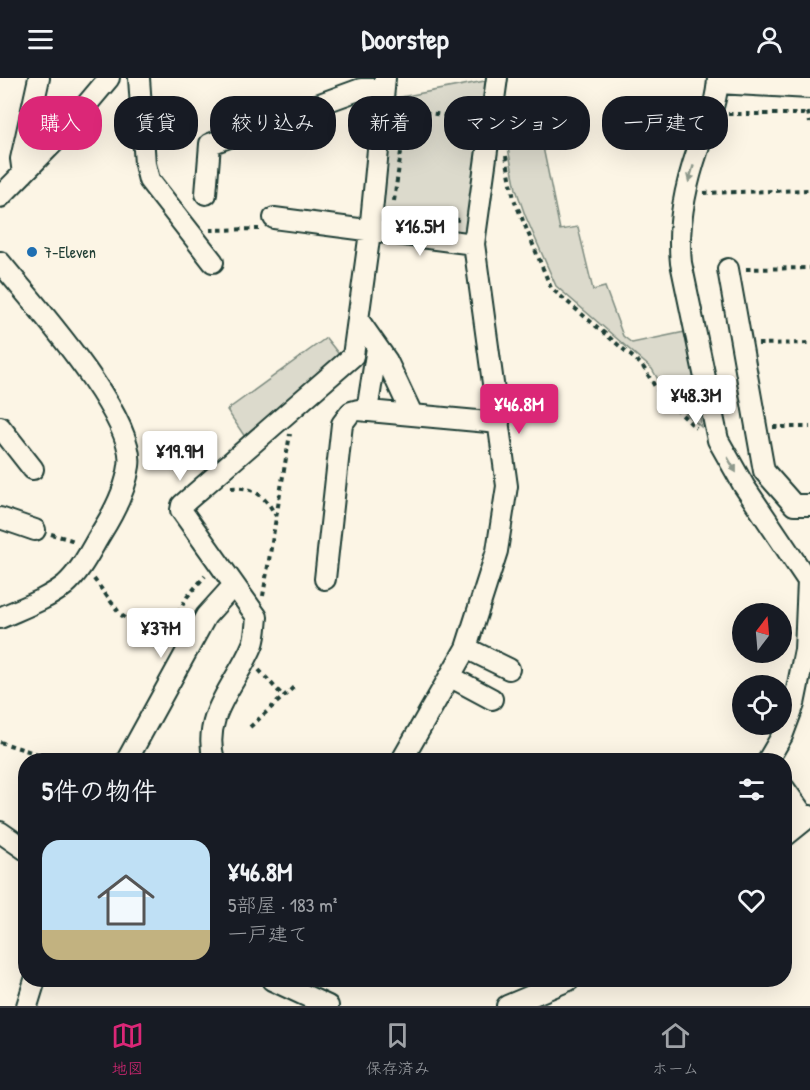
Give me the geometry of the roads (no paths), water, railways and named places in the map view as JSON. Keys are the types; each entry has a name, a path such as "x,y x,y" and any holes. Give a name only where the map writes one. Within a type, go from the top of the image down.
{"street":[{"path":"23,174 21,159 39,78"},
{"path":"0,197 61,135 109,78"},
{"path":"139,78 145,164 149,180 213,262"},
{"path":"406,753 466,648 497,551 507,486 474,244 493,122 497,78"},
{"path":"772,753 782,736 794,704 805,650 809,581 744,486 718,440 681,263 678,236 685,193 712,115 718,80 810,88"},
{"path":"206,194 210,144 360,88 390,87 380,233 353,356 182,505 181,510 257,616 254,643 215,715 209,744 212,753"},
{"path":"268,224 380,233 474,244"},
{"path":"0,262 105,395 128,445 130,465 110,519 85,560 65,584 44,598 0,618"},
{"path":"728,269 764,471 794,505 810,505"},
{"path":"359,321 387,361 412,414"},
{"path":"367,411 377,348"},
{"path":"325,579 342,424 351,412 412,414 499,423"},
{"path":"0,427 33,469"},
{"path":"0,518 36,530"},
{"path":"131,753 206,616 234,585"},
{"path":"466,648 509,669"},
{"path":"451,676 492,699"},
{"path":"792,798 808,817 792,830"},
{"path":"0,832 18,844"},
{"path":"27,1006 33,987"},
{"path":"287,987 328,1006"},
{"path":"507,1006 552,987"}],"place":[{"name":"7-Eleven","path":"32,252"}]}
